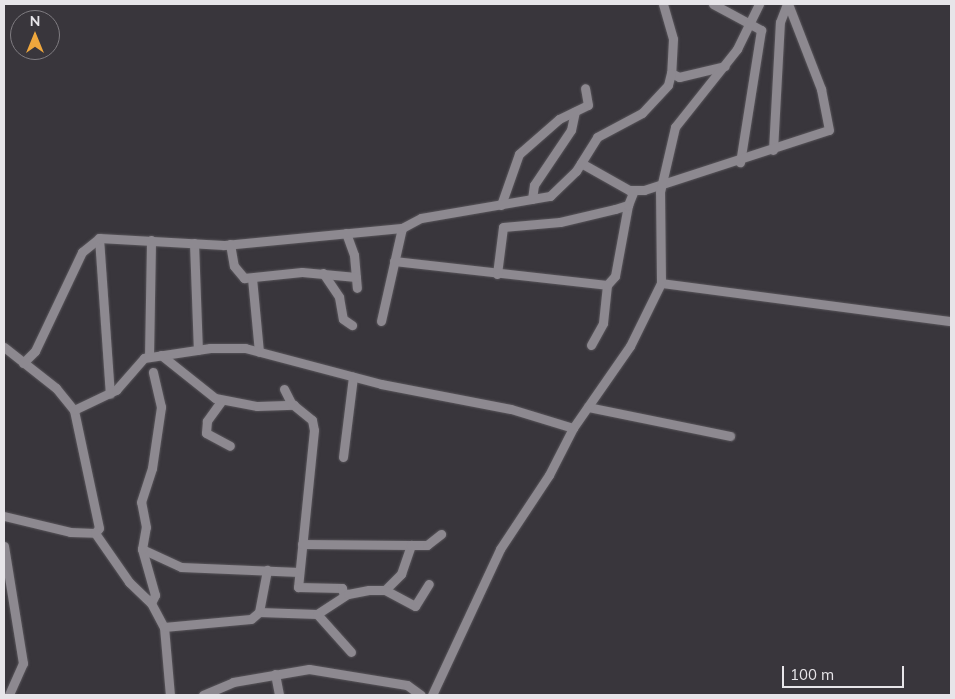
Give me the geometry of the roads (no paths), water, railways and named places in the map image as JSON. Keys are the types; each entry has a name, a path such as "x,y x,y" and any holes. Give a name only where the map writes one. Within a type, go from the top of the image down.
{"street":[{"path":"23,363 35,351 82,252 99,238 230,244 288,242 346,233 402,228 421,218 550,196 562,187 581,163 596,137 642,113 668,85 671,72 673,39 663,4"},
{"path":"713,4 761,30 740,162"},
{"path":"432,695 500,549 573,428 630,346 661,284 662,184 675,127 725,66 751,23 759,4"},
{"path":"581,163 634,190 740,162 829,130 821,89 788,4"},
{"path":"773,150 780,22 788,4"},
{"path":"671,72 679,77 725,66"},
{"path":"501,205 519,154 541,131 588,105 585,88"},
{"path":"532,200 534,186 571,130 575,111"},
{"path":"591,344 603,323 607,285 615,276 628,205 634,190"},
{"path":"497,274 503,227 560,222 628,205"},
{"path":"381,322 402,228"},
{"path":"346,233 357,288"},
{"path":"99,238 110,394"},
{"path":"149,357 151,240"},
{"path":"194,243 198,350"},
{"path":"230,244 239,276 252,278 323,273 356,278"},
{"path":"394,261 607,285"},
{"path":"323,273 338,297 343,319 352,325"},
{"path":"252,278 259,352"},
{"path":"661,284 951,321"},
{"path":"4,347 74,410 99,528 95,533"},
{"path":"74,410 110,394 126,380 132,367 149,357 198,350 259,352 353,377 511,409 573,428"},
{"path":"161,355 200,389 222,400 257,406 294,405"},
{"path":"151,603 155,595 142,550 146,527 141,502 161,407 153,372"},
{"path":"343,458 353,377"},
{"path":"284,389 294,405 312,420 314,430 298,587 342,588 344,596"},
{"path":"222,400 207,421 206,433 230,446"},
{"path":"588,407 730,436"},
{"path":"4,516 70,532 95,533"},
{"path":"95,533 129,582 151,603 164,627 170,695"},
{"path":"302,544 427,545 440,534"},
{"path":"385,590 401,574 411,545"},
{"path":"4,546 23,663 9,695"},
{"path":"142,550 181,567 299,572"},
{"path":"259,612 267,570"},
{"path":"164,627 234,623 259,612 318,614 344,596 385,590 415,606 429,584"},
{"path":"318,614 351,652"},
{"path":"203,695 233,682 275,674 343,671 407,685 421,695"},
{"path":"275,674 279,695"}]}
